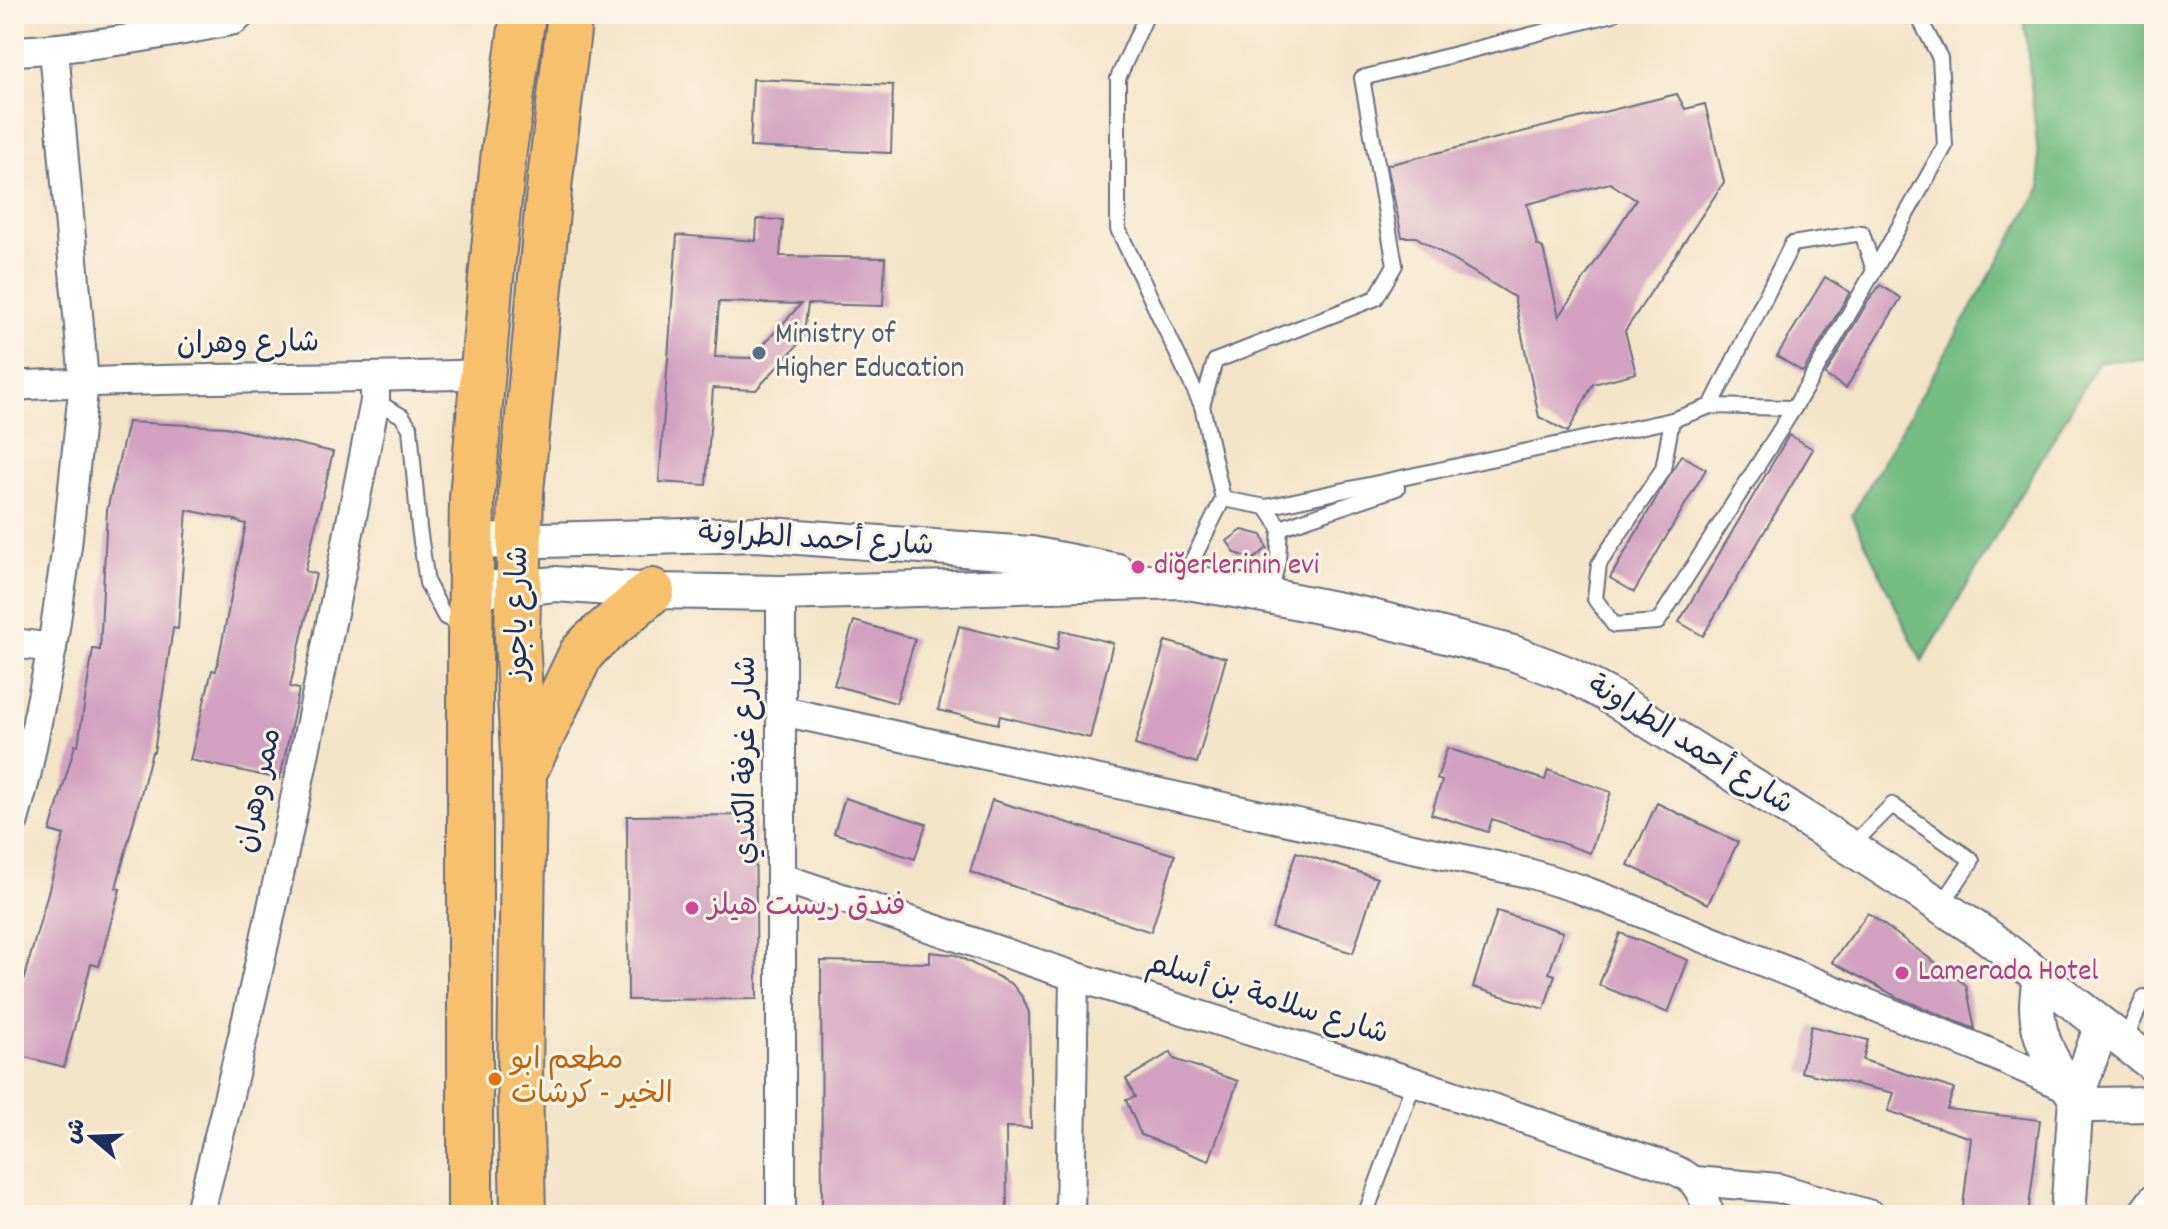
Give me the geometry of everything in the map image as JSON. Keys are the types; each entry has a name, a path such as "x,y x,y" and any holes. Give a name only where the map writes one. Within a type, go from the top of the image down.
{"main road":[{"name":"شارع ياجوز","path":"470,1215 472,498 504,151 523,14"},
{"name":"شارع ياجوز","path":"523,1215 520,1079 524,773 517,638 519,542 550,179 570,14"},
{"path":"524,773 581,654 652,591"}],"street":[{"path":"14,51 54,50 165,34 234,20 241,14"},
{"path":"14,820 52,648 67,546 84,381 54,50"},
{"name":"شارع وهران","path":"14,386 84,381 375,390 483,374"},
{"name":"ممر وهران","path":"199,1215 247,1022 320,677 375,390"},
{"name":"شارع أحمد الطراونة","path":"472,542 757,534 1031,554 1364,615 1513,653 1568,674 1617,701 1850,847 1987,936 2154,1065"},
{"name":"شارع أحمد الطراونة","path":"471,608 519,588 555,584 652,591 781,593 1169,581"},
{"name":"شارع غرفة الكندي","path":"781,593 781,1215"},
{"path":"14,643 52,648"},
{"path":"782,711 1528,873 1627,907 1978,1048 2078,1102 2154,1104"},
{"name":"شارع سلامة بن أسلم","path":"782,878 1074,976 1414,1082 1675,1169 1695,1181"},
{"path":"2040,975 2039,1026 2054,1065 2078,1102"},
{"path":"1070,1215 1074,976"},
{"path":"2068,1215 2078,1102 2113,1034"},
{"path":"1710,1215 1695,1181 1778,1188 1871,1215"},
{"path":"2141,1215 2154,1198"}],"lane":[{"path":"1147,14 1118,78 1118,229 1202,406 1223,499 1169,581"},
{"path":"1202,406 1215,361 1376,298 1395,265 1362,78 1613,14"},
{"path":"1672,420 1663,469 1599,564 1595,599 1614,625 1658,622 1794,408 1945,146 1940,58 1917,14"},
{"path":"1711,406 1792,244 1862,233 1874,271"},
{"path":"375,390 410,428 427,583 445,617 471,608"},
{"path":"1223,499 1266,507 1672,420 1711,406 1794,408"},
{"path":"1280,528 1454,468"},
{"path":"1266,507 1280,528 1278,560 1269,596"},
{"path":"1850,847 1892,805 1972,860 1941,906"},
{"path":"2113,1034 2144,997 2154,1001"},
{"path":"1367,1210 1414,1082"}],"green space":[{"path":"2024,14 2154,14 2154,360 2099,361 1922,662 1852,515 2041,187"}],"building":[{"path":"753,79 893,85 891,153 750,147"},
{"path":"1677,94 1685,109 1705,104 1724,182 1625,331 1636,373 1593,384 1568,432 1539,417 1514,297 1416,237 1402,237 1387,165","holes":["1610,183 1636,200 1559,317 1543,248 1537,245 1527,204"]},
{"path":"757,219 783,220 780,256 885,258 883,306 808,304 803,339 756,390 713,388 706,485 659,482 677,235 756,241","holes":["719,302 801,304 751,358 715,357"]},
{"path":"1825,277 1850,292 1803,372 1777,356"},
{"path":"1880,285 1901,298 1846,388 1825,375"},
{"path":"128,422 226,427 333,452 305,571 316,574 290,687 299,689 280,779 190,760 212,670 216,671 246,524 187,510 178,629 173,628 154,752 116,888 120,889 99,966 91,964 64,1067 14,1054 14,976 24,979 64,835 50,831 75,745 78,745 93,649 100,650 107,510"},
{"path":"1789,435 1813,449 1703,636 1679,622"},
{"path":"1681,455 1706,469 1634,592 1610,578"},
{"path":"1242,530 1262,535 1267,548 1254,559 1235,553 1227,541"},
{"path":"854,621 915,639 896,703 834,685"},
{"path":"959,626 1057,650 1061,630 1113,643 1090,738 1000,716 998,724 938,710"},
{"path":"1165,641 1226,658 1197,763 1135,745"},
{"path":"1447,748 1545,780 1548,770 1611,792 1590,853 1492,819 1488,832 1431,814 1442,781 1437,779"},
{"path":"845,798 926,824 915,859 834,833"},
{"path":"992,800 1175,855 1151,932 970,872"},
{"path":"1657,803 1738,842 1708,904 1628,865"},
{"name":"فندق ريست هيلز","path":"755,815 757,999 628,1000 627,816"},
{"path":"1296,852 1377,878 1353,953 1272,928"},
{"path":"1497,911 1563,932 1549,973 1555,975 1544,1009 1473,987"},
{"name":"Lamerada Hotel","path":"1868,913 1966,985 1975,1029 1897,997 1832,962"},
{"path":"1620,933 1688,960 1668,1013 1599,985"},
{"path":"930,952 956,955 1012,984 1023,998 1029,1013 1031,1128 1006,1127 1007,1215 822,1215 821,961 930,963"},
{"path":"1811,1026 1868,1040 1863,1060 1954,1089 1947,1109 2040,1120 2028,1215 1962,1215 1971,1138 1888,1111 1894,1093 1801,1072"},
{"path":"1171,1052 1174,1059 1238,1081 1209,1161 1141,1135 1126,1100 1135,1097 1126,1079"}],"place":[{"name":"Ministry of Higher Education","path":"759,353"},
{"name":"diğerlerinin evi","path":"1138,567"},
{"name":"فندق ريست هيلز","path":"692,908"},
{"name":"Lamerada Hotel","path":"1902,973"},
{"name":"مطعم ابو الخير - كرشات","path":"495,1079"}]}
